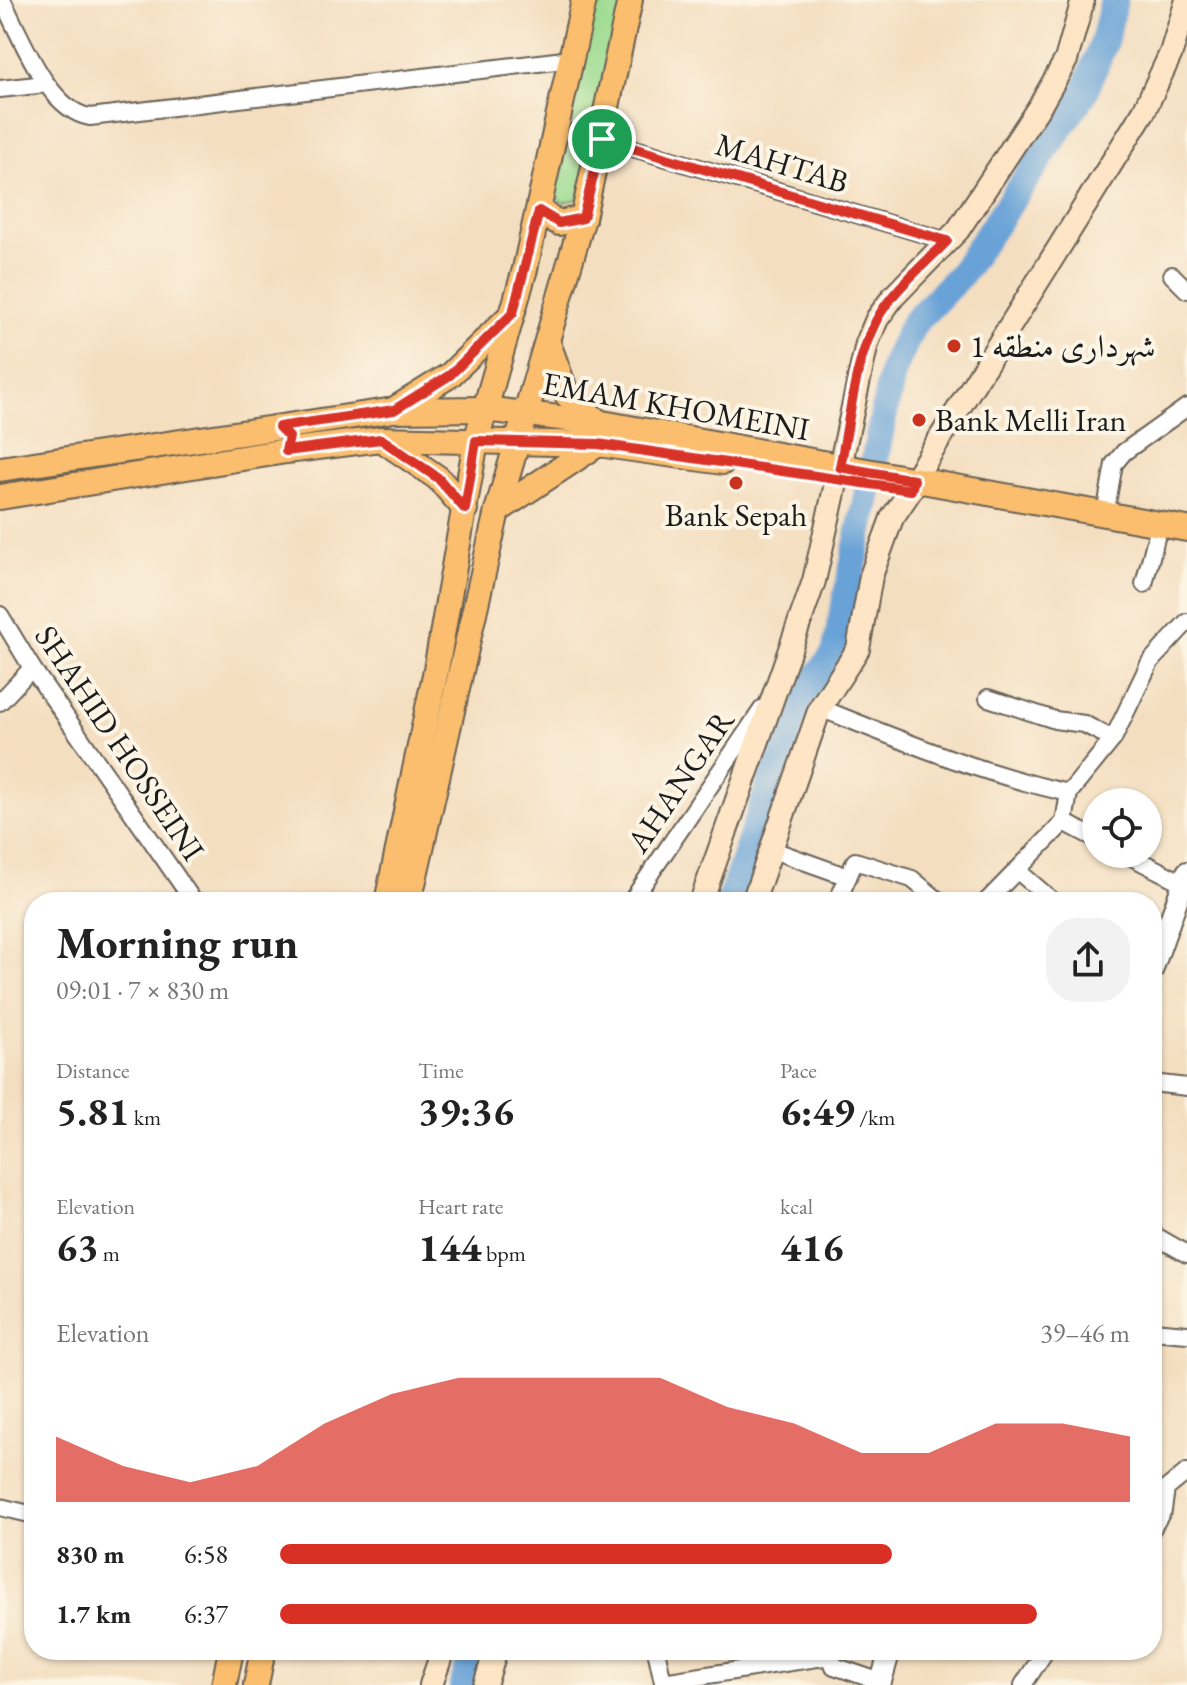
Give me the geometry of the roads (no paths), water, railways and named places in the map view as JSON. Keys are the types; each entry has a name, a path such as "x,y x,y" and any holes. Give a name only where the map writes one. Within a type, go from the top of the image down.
{"main road":[{"path":"389,892 476,441 539,211 584,0"},
{"path":"411,892 497,511 583,218 630,0"},
{"path":"704,892 814,581 844,474 863,356 877,319 893,297 958,230 1048,93 1066,60 1083,0"},
{"path":"756,892 820,708 858,649 871,576 907,485 1179,55 1187,0"},
{"path":"539,211 559,223 583,218"},
{"path":"394,410 450,375 513,313"},
{"path":"497,511 600,433 567,395 548,343"},
{"name":"EMAM KHOMEINI","path":"0,469 394,410 484,409 527,413 600,433 1105,520 1187,529"},
{"path":"279,427 289,437 286,451"},
{"name":"EMAM KHOMEINI","path":"0,497 286,451 381,439 518,443 600,433"},
{"path":"381,439 438,478 465,509"},
{"name":"EMAM KHOMEINI","path":"1105,520 1187,539"},
{"path":"224,1685 229,1660"},
{"path":"256,1685 261,1660"},
{"path":"431,1685 440,1660"},
{"path":"485,1685 493,1660"}],"street":[{"path":"2,0 46,84 70,112 90,117 572,59"},
{"path":"0,89 46,84"},
{"name":"MAHTAB","path":"602,139 947,241"},
{"path":"1172,275 1187,290"},
{"path":"1105,520 1114,464 1124,452 1187,407"},
{"path":"1144,584 1157,534"},
{"name":"SHAHID HOSSEINI","path":"0,615 32,668 187,892"},
{"path":"997,892 1064,822 1069,793 1113,739 1150,662 1187,622"},
{"path":"0,702 32,668"},
{"name":"AHANGAR","path":"638,892 774,691"},
{"path":"988,698 1055,720 1084,724 1113,739"},
{"path":"820,708 1006,780 1069,793"},
{"path":"1064,822 1082,832"},
{"path":"770,849 848,877"},
{"path":"841,892 855,861 912,879 928,892"},
{"path":"1161,868 1184,877 1162,941"},
{"path":"1019,872 1042,892"},
{"path":"1162,1084 1187,1087"},
{"path":"1162,1240 1187,1254"},
{"path":"1162,1332 1187,1334"},
{"path":"1162,1512 1166,1489 1187,1472"},
{"path":"0,1507 24,1513"},
{"path":"658,1660 663,1682 789,1660"},
{"path":"832,1660 834,1666 880,1684 887,1660"},
{"path":"1023,1685 1039,1660"}],"waterway":[{"path":"733,892 799,700 835,654 893,369 913,324 961,274 1084,93 1104,42 1114,0"},
{"path":"463,1685 472,1660"}],"place":[{"name":"شهرداری منطقه 1","path":"954,346"},
{"name":"Bank Melli Iran","path":"919,420"},
{"name":"Bank Sepah","path":"736,483"}]}
